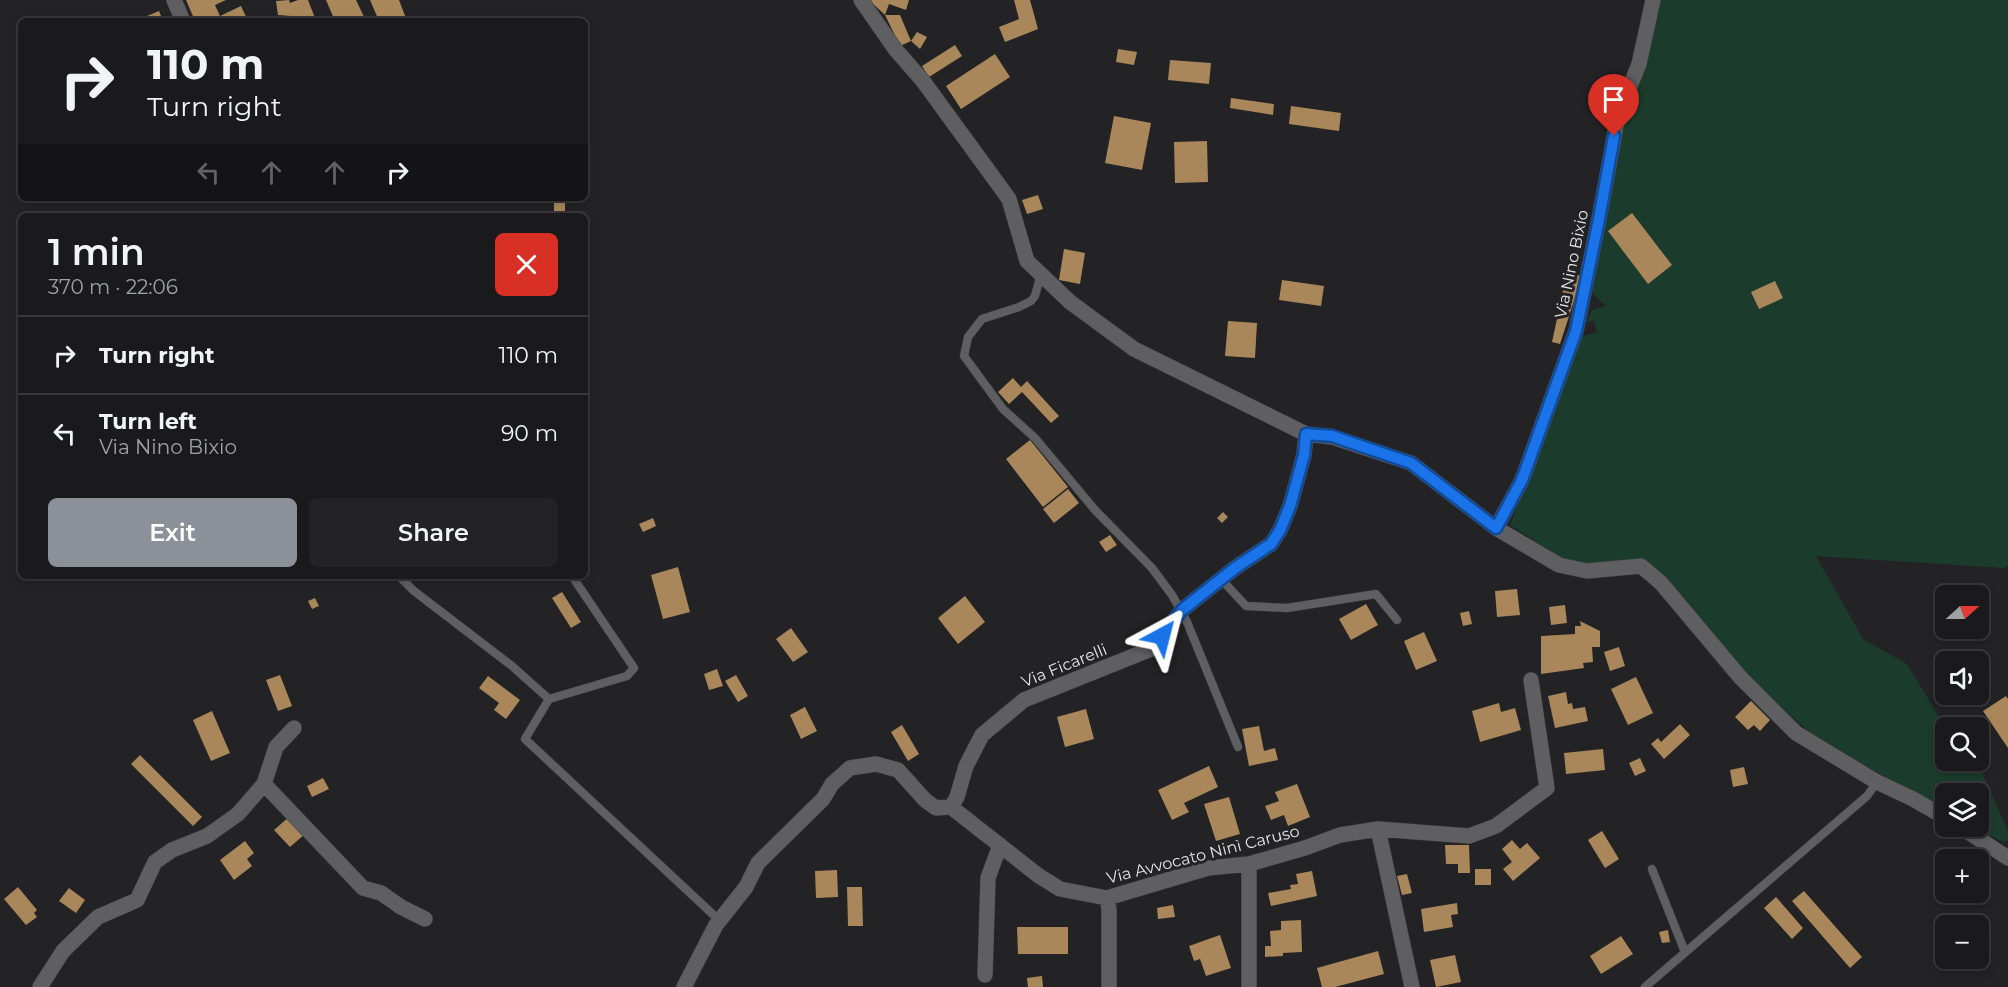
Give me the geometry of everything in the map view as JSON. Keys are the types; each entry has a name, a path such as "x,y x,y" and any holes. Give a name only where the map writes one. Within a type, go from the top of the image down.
{"street":[{"path":"174,0 182,18"},
{"path":"861,0 895,49 923,81 1009,199 1027,261 1070,302 1134,349 1306,434 1332,436 1411,463 1496,528 1559,565 1587,571 1641,566 1661,583 1740,677 1796,733 1877,782 1935,812"},
{"name":"Via Nino Bixio","path":"1496,528 1522,480 1576,331 1618,116 1639,64 1653,0"},
{"name":"Via Ficarelli","path":"951,807 957,797 966,766 982,735 1024,700 1151,649 1182,610 1271,544 1290,506 1304,455 1306,434"},
{"name":"Via Avvocato Ninì Caruso","path":"951,807 1060,889 1107,898 1208,868 1249,864 1340,835 1378,829 1468,836 1496,826 1547,788 1532,680"},
{"path":"40,987 63,951 98,917 137,900 155,862 172,850 207,836 238,814 264,784 276,747 294,728"},
{"path":"684,987 720,921 746,887 758,863 823,799 832,784 850,768 876,764 898,770 925,800 936,808 951,807"},
{"path":"264,784 363,888 381,893 401,908 425,919"},
{"path":"1378,829 1412,987"},
{"path":"1976,837 2008,858"},
{"path":"985,975 988,878 1000,845"},
{"path":"1249,864 1249,987"},
{"path":"1107,898 1109,987"}],"lane":[{"path":"1041,274 1035,296 1031,301 982,319 968,337 964,356 1003,410 1035,438 1095,510 1152,568 1182,610 1238,747"},
{"path":"402,579 414,591 512,666 549,699"},
{"path":"575,579 634,668 627,676 549,699 525,739 720,921"},
{"path":"1221,579 1246,606 1287,608 1376,594 1397,620"},
{"path":"1645,987 1867,796 1877,782"},
{"path":"1652,869 1685,952"}],"green space":[{"path":"1660,0 2008,0 2008,566 2003,568 1816,556 1863,639 1907,664 1940,717 1935,717 1935,771 1981,771 1987,783 1935,783 1935,807 1808,731 1744,673 1664,577 1563,559 1510,525 1579,337 1597,332 1594,321 1586,322 1592,310 1606,306 1590,291 1622,119"},
{"path":"1989,788 2008,831 2008,840 2004,842 1989,835"}],"building":[{"path":"186,0 226,0 215,5 220,16 241,6 247,18 194,18"},
{"path":"289,0 290,3 308,0 315,18 278,15 276,1"},
{"path":"326,0 356,0 365,18 334,18"},
{"path":"370,0 399,0 406,18 378,18"},
{"path":"869,0 909,0 906,10 889,4 885,15"},
{"path":"1014,0 1030,0 1038,29 1005,42 999,27 1019,19"},
{"path":"159,11 162,18 142,18"},
{"path":"885,15 900,15 911,41 900,46"},
{"path":"917,32 927,37 920,49 911,41"},
{"path":"955,45 962,56 929,77 922,66"},
{"path":"1118,49 1137,52 1134,65 1116,62"},
{"path":"995,54 1010,77 961,109 946,86"},
{"path":"1170,60 1211,63 1209,84 1168,80"},
{"path":"1231,98 1274,104 1273,115 1230,108"},
{"path":"1291,106 1341,113 1339,131 1289,124"},
{"path":"1114,116 1151,123 1142,170 1105,163"},
{"path":"1207,141 1208,182 1175,183 1174,142"},
{"path":"1038,195 1043,209 1027,214 1022,200"},
{"path":"554,201 565,201 565,213 554,213"},
{"path":"1632,213 1672,265 1648,284 1608,231"},
{"path":"1064,249 1085,253 1080,284 1059,280"},
{"path":"1567,272 1582,276 1560,344 1552,342"},
{"path":"1282,280 1324,286 1321,306 1279,300"},
{"path":"1775,281 1783,298 1759,309 1751,292"},
{"path":"1228,321 1257,323 1255,358 1225,356"},
{"path":"1013,378 1021,387 1027,381 1059,416 1051,423 1022,392 1009,404 998,392"},
{"path":"1030,440 1068,487 1043,507 1006,459"},
{"path":"1068,489 1079,503 1054,523 1043,509"},
{"path":"1223,512 1228,517 1222,523 1217,518"},
{"path":"653,518 656,526 643,532 639,524"},
{"path":"1110,535 1117,545 1106,552 1099,542"},
{"path":"678,567 690,612 663,619 651,575"},
{"path":"1517,589 1520,615 1497,617 1495,591"},
{"path":"562,592 581,622 571,628 552,598"},
{"path":"965,596 985,622 958,644 938,618"},
{"path":"315,598 319,606 312,609 308,601"},
{"path":"1366,604 1378,625 1351,640 1339,619"},
{"path":"1565,605 1567,623 1551,625 1549,607"},
{"path":"1469,611 1472,624 1463,626 1460,613"},
{"path":"1580,621 1600,631 1600,647 1592,647 1593,662 1583,663 1584,668 1541,674 1541,636 1575,634 1575,626 1581,626"},
{"path":"791,628 808,652 793,662 776,639"},
{"path":"1424,632 1437,661 1416,670 1404,641"},
{"path":"1619,647 1625,666 1610,671 1604,652"},
{"path":"717,669 723,686 709,690 704,674"},
{"path":"280,675 292,706 278,711 266,680"},
{"path":"736,675 748,696 738,702 725,681"},
{"path":"488,676 520,700 506,719 494,710 499,703 479,688"},
{"path":"1636,677 1653,713 1628,725 1611,689"},
{"path":"1566,692 1568,704 1572,703 1573,709 1585,707 1588,721 1555,728 1548,696"},
{"path":"2006,696 2008,699 2008,748 1989,717 1983,711"},
{"path":"1751,701 1770,720 1760,731 1754,725 1748,730 1735,717"},
{"path":"1499,703 1501,712 1515,708 1521,730 1480,742 1472,711"},
{"path":"805,707 817,731 801,739 790,715"},
{"path":"1086,709 1094,739 1065,747 1057,717"},
{"path":"212,711 230,753 211,761 193,720"},
{"path":"1680,724 1690,735 1664,759 1651,744 1658,738 1661,742"},
{"path":"902,725 919,754 908,761 891,732"},
{"path":"1259,726 1264,751 1275,748 1278,760 1249,766 1242,729"},
{"path":"1603,749 1605,770 1566,774 1564,753"},
{"path":"140,755 202,817 193,826 131,764"},
{"path":"1640,758 1646,771 1635,776 1629,763"},
{"path":"1209,766 1218,787 1184,803 1189,812 1172,820 1158,790"},
{"path":"1744,767 1748,784 1733,787 1730,770"},
{"path":"323,778 329,789 312,797 307,786"},
{"path":"1297,784 1310,817 1288,826 1284,815 1271,820 1265,806 1279,801 1275,792"},
{"path":"1229,797 1240,834 1216,841 1204,804"},
{"path":"290,816 305,834 290,847 274,830"},
{"path":"1602,831 1619,859 1605,868 1588,840"},
{"path":"1512,840 1520,849 1527,843 1540,858 1513,881 1503,869 1512,862 1502,849"},
{"path":"245,841 254,853 247,859 252,866 234,880 220,860"},
{"path":"1445,845 1469,845 1470,873 1458,873 1458,864 1446,864"},
{"path":"1475,869 1491,869 1491,885 1475,885"},
{"path":"837,870 838,897 816,898 815,871"},
{"path":"1312,871 1317,896 1271,906 1268,893 1291,889 1290,885 1298,884 1296,874"},
{"path":"1407,874 1412,893 1402,895 1397,876"},
{"path":"18,887 37,910 34,913 37,917 26,925 4,899"},
{"path":"847,887 862,887 863,926 848,926"},
{"path":"69,888 85,900 76,913 59,901"},
{"path":"1804,891 1862,957 1850,968 1792,901"},
{"path":"1776,897 1803,928 1792,939 1764,908"},
{"path":"1457,903 1458,914 1451,915 1453,927 1424,932 1421,909"},
{"path":"1173,905 1175,917 1158,919 1157,908"},
{"path":"1301,920 1302,952 1265,957 1265,946 1271,946 1270,931 1281,930 1281,921"},
{"path":"1017,927 1068,927 1068,954 1018,954"},
{"path":"1668,930 1670,942 1662,943 1659,932"},
{"path":"1220,935 1231,968 1206,976 1200,959 1194,961 1189,946"},
{"path":"1621,936 1633,954 1601,974 1590,956"},
{"path":"1378,951 1384,974 1335,987 1322,987 1317,968"},
{"path":"1455,955 1461,982 1436,987 1430,960"},
{"path":"1042,976 1043,987 1028,987 1027,978"}],"route":[{"path":"1162,636 1182,610 1235,568 1271,544 1290,506 1304,455 1306,434 1332,436 1411,463 1496,528 1522,480 1576,331 1614,136"}]}
